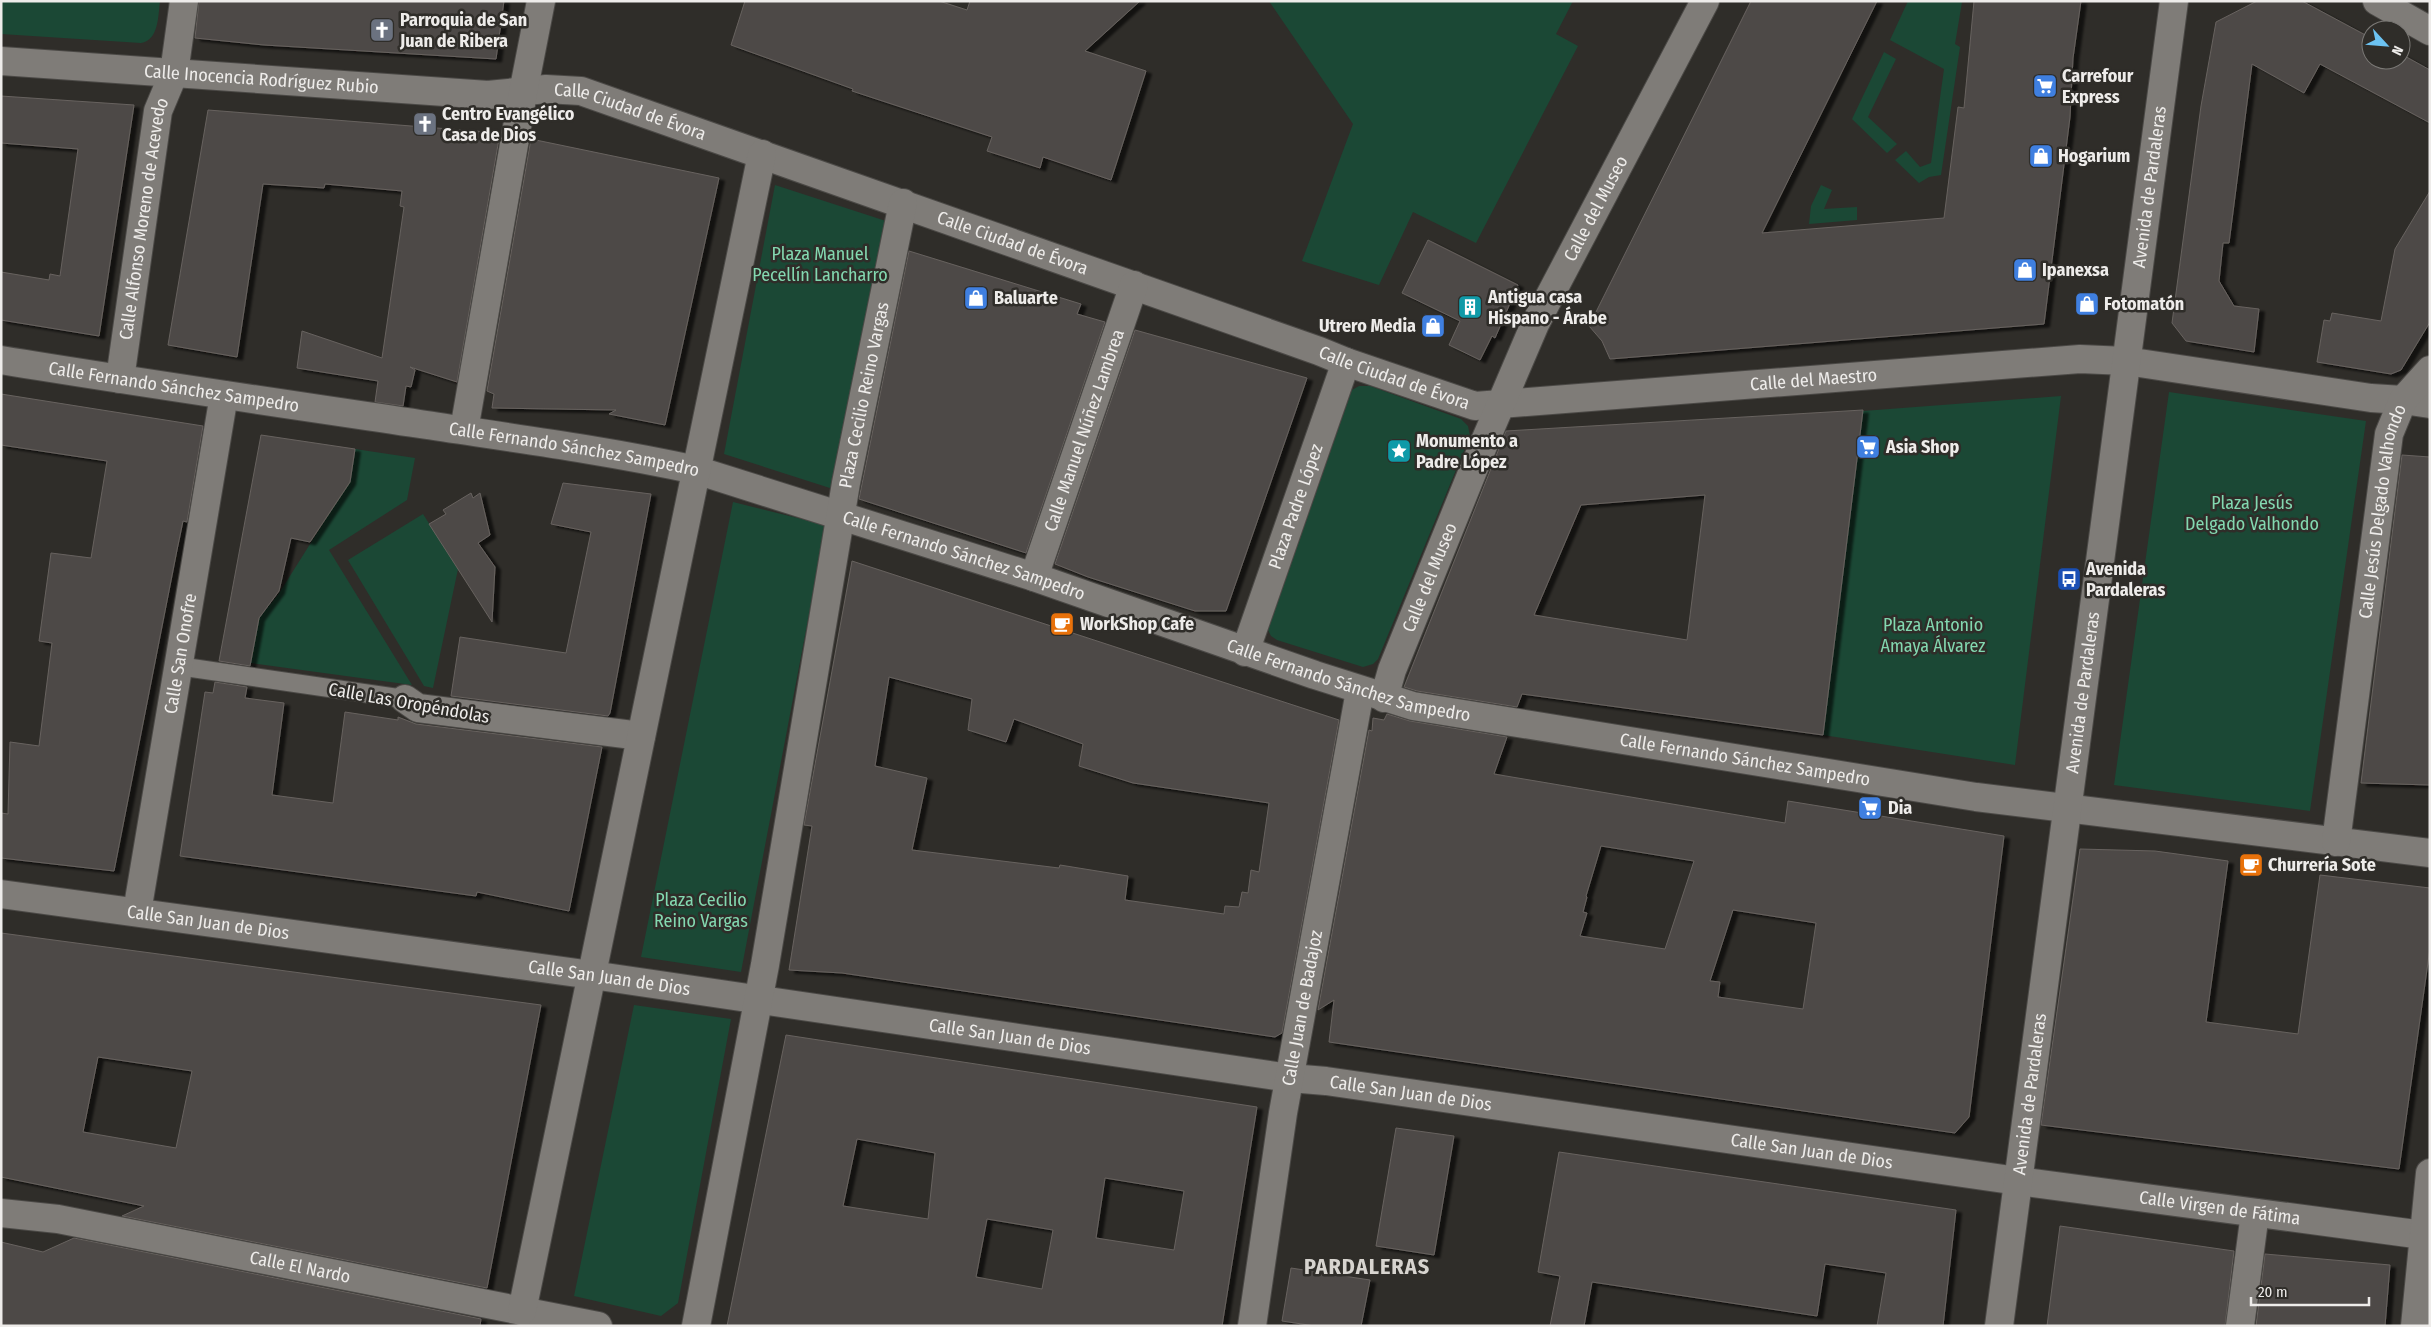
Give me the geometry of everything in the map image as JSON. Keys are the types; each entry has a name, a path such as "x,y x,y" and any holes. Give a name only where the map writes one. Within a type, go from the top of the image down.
{"street":[{"name":"Calle Alfonso Moreno de Acevedo","path":"120,380 158,111 174,73 184,1"},
{"path":"464,430 522,93 541,1"},
{"name":"Calle del Museo","path":"1372,695 1392,670 1535,324 1705,1"},
{"name":"Avenida de Pardaleras","path":"1999,1326 2174,1"},
{"path":"2377,1 2430,31"},
{"name":"Calle Inocencia Rodríguez Rubio","path":"1,61 488,95 522,93"},
{"name":"Calle Ciudad de Évora","path":"522,93 546,89 581,91 904,202 1320,350 1346,362 1475,406 1501,404"},
{"path":"522,1311 762,154"},
{"name":"Plaza Cecilio Reino Vargas","path":"696,1326 758,999 842,515 904,202"},
{"name":"Calle Manuel Núñez Lambrea","path":"1034,577 1134,285"},
{"name":"Calle del Maestro","path":"1501,404 2080,359 2126,361"},
{"name":"Calle Fernando Sánchez Sampedro","path":"1,360 120,380 464,430 662,462 696,470 842,515 1034,577 1372,695 1423,708 1976,797 2067,809"},
{"name":"Calle Jesús Delgado Valhondo","path":"2126,361 2371,398 2403,400 2389,434 2336,842"},
{"name":"Plaza Padre López","path":"1245,652 1346,362"},
{"path":"2403,400 2430,370"},
{"name":"Calle San Onofre","path":"137,912 224,395"},
{"path":"2403,400 2430,404"},
{"name":"Calle Juan de Badajoz","path":"1252,1326 1290,1078 1372,695"},
{"name":"Calle Las Oropéndolas","path":"405,699 418,708 641,736"},
{"path":"2067,809 2430,853"},
{"name":"Calle San Juan de Dios","path":"1,894 592,975 1290,1078 1355,1085 2018,1181"},
{"path":"2415,1326 2430,1173"},
{"name":"Calle Virgen de Fátima","path":"2018,1181 2423,1235"},
{"name":"Calle El Nardo","path":"1,1213 58,1219 598,1326"},
{"path":"2240,1326 2255,1213"}],"lane":[{"name":"Calle Las Oropéndolas","path":"178,666 405,699"}],"green space":[{"path":"1,1 160,1 158,20 154,32 147,41 141,43 1,34"},
{"path":"1269,1 1573,1 1556,34 1578,46 1476,243 1413,212 1379,285 1302,261 1353,124"},
{"path":"1908,1 1962,2 1955,44 1960,47 1941,175 1929,177 1919,183 1895,160 1906,151 1920,167 1931,163 1944,69 1890,40"},
{"path":"1884,52 1896,59 1868,117 1897,144 1887,153 1852,119"},
{"name":"Plaza Manuel Pecellín Lancharro","path":"775,185 889,222 833,489 724,454"},
{"path":"1821,185 1832,190 1824,209 1857,207 1857,220 1809,224 1811,206"},
{"path":"1359,386 1370,386 1461,419 1468,426 1470,436 1378,659 1373,664 1363,667 1277,640 1271,636 1268,630 1352,390"},
{"name":"Plaza Jesús Delgado Valhondo","path":"2169,392 2366,421 2310,811 2114,785"},
{"name":"Plaza Antonio Amaya Álvarez","path":"2061,396 2015,765 1823,735 1863,411"},
{"path":"355,449 415,458 407,500 329,550 412,685 251,663 259,618 278,595 351,479"},
{"name":"Plaza Cecilio Reino Vargas","path":"733,502 826,525 741,972 641,957"},
{"path":"423,514 458,569 433,688 424,686 348,560"},
{"path":"634,1005 731,1019 678,1303 661,1316 574,1296"}],"building":[{"name":"Parroquia de San Juan de Ribera","path":"199,1 504,1 496,59 264,45 195,38"},
{"path":"745,1 939,1 967,10 970,1 1140,1 1085,51 1146,71 1111,180 1043,157 1040,168 987,151 992,137 852,91 853,89 731,45"},
{"path":"1751,1 1877,1 1762,233 1944,218 1958,107 1964,108 1974,1 2081,1 2073,58 2070,117 2044,324 1610,359 1602,341 1589,326"},
{"path":"2257,1 2302,1 2361,33 2361,70 2411,70 2411,60 2430,70 2430,123 2320,64 2304,93 2252,64 2229,243 2223,243 2219,281 2234,306 2259,309 2254,352 2186,341 2172,323 2201,106 2216,22"},
{"path":"1,96 134,105 99,336 1,320 1,272 49,280 50,274 60,276 78,149 1,143"},
{"path":"208,110 500,133 457,382 410,367 415,370 411,387 406,386 403,406 375,402 378,381 297,368 302,331 382,358 404,207 400,206 402,191 325,184 324,188 263,184 237,357 168,345"},
{"path":"531,139 719,178 665,425 609,414 616,410 492,408 494,394 487,391"},
{"path":"2430,191 2430,322 2401,370 2391,374 2317,362 2324,320 2330,321 2332,313 2381,321 2395,249"},
{"name":"Antigua casa Hispano - Árabe","path":"1428,240 1518,285 1495,338 1492,336 1480,360 1449,345 1460,321 1402,293"},
{"path":"909,251 1081,304 1077,314 1105,322 1026,553 859,499"},
{"path":"1135,330 1307,378 1226,611 1195,611 1088,577 1055,564"},
{"path":"1,394 203,426 187,522 183,521 114,871 1,858 1,813 8,814 10,742 39,746 52,643 39,641 51,553 91,558 107,461 1,445"},
{"path":"1863,410 1823,735 1522,694 1517,707 1417,691 1404,687 1506,431","holes":["1705,495 1687,640 1534,615 1581,505"]},
{"path":"261,435 355,449 350,482 310,542 291,538 279,591 259,618 250,666 219,661"},
{"path":"2402,455 2430,457 2430,785 2361,783"},
{"path":"563,483 651,494 610,713 608,716 451,696 460,637 566,653 591,532 551,524"},
{"path":"471,493 473,498 480,493 490,535 478,543 495,567 492,622 429,524 446,514 443,510"},
{"path":"852,561 1339,720 1282,1033 1275,1037 842,973 789,970 812,826 804,825","holes":["889,677 972,699 968,730 1006,742 1014,719 1083,744 1079,766 1133,783 1269,803 1259,872 1251,870 1248,893 1242,892 1239,907 1225,906 1224,914 1125,900 1128,876 1060,865 1059,868 912,850 927,778 875,766"]},
{"path":"215,682 247,687 245,698 284,703 272,795 333,803 345,712 398,720 398,717 416,724 602,747 569,911 477,892 476,896 180,856 205,692 213,693"},
{"path":"1387,714 1410,721 1507,737 1494,774 1785,823 1788,801 2004,836 1969,1117 1955,1133 1329,1042 1334,1000 1318,1010 1369,730 1372,731 1373,718 1384,720","holes":["1601,846 1694,861 1665,949 1580,936 1587,913 1583,912 1586,896","1733,910 1816,923 1803,1009 1718,997 1720,982 1710,981"]},
{"path":"2080,849 2155,851 2228,861 2206,1022 2298,1034 2320,875 2430,888 2430,948 2399,1169 2041,1125"},
{"path":"1,933 541,1005 487,1288 122,1216 144,1206 1,1177","holes":["98,1057 192,1071 176,1148 83,1132"]},
{"path":"786,1035 1257,1107 1222,1326 727,1326","holes":["857,1139 935,1153 928,1219 843,1206","1105,1178 1184,1191 1174,1250 1096,1238","987,1219 1053,1230 1042,1289 976,1277"]},
{"path":"1396,1128 1454,1136 1434,1255 1376,1246"},
{"path":"1559,1152 1956,1210 1943,1326 1877,1326 1886,1273 1825,1264 1817,1316 1592,1282 1584,1326 1550,1326 1560,1276 1538,1272"},
{"path":"2060,1226 2234,1251 2225,1326 2047,1326"},
{"path":"74,1238 481,1319 480,1326 1,1326 1,1242 43,1252"},
{"path":"2265,1254 2390,1265 2385,1326 2256,1326"},
{"path":"1291,1268 1370,1280 1361,1326 1315,1326 1282,1321"}],"place":[{"name":"Parroquia de San Juan de Ribera","path":"382,30"},
{"name":"Carrefour Express","path":"2045,86"},
{"name":"Centro Evangélico Casa de Dios","path":"425,124"},
{"name":"Hogarium","path":"2041,156"},
{"name":"Ipanexsa","path":"2025,270"},
{"name":"Baluarte","path":"976,298"},
{"name":"Fotomatón","path":"2087,304"},
{"name":"Antigua casa Hispano - Árabe","path":"1470,307"},
{"name":"Utrero Media","path":"1433,326"},
{"name":"Asia Shop","path":"1868,447"},
{"name":"Monumento a Padre López","path":"1399,451"},
{"name":"Avenida Pardaleras","path":"2069,579"},
{"name":"WorkShop Cafe","path":"1062,624"},
{"name":"Dia","path":"1870,808"},
{"name":"Churrería Sote","path":"2251,865"}],"district":[{"name":"PARDALERAS","path":"1367,1266"}]}
